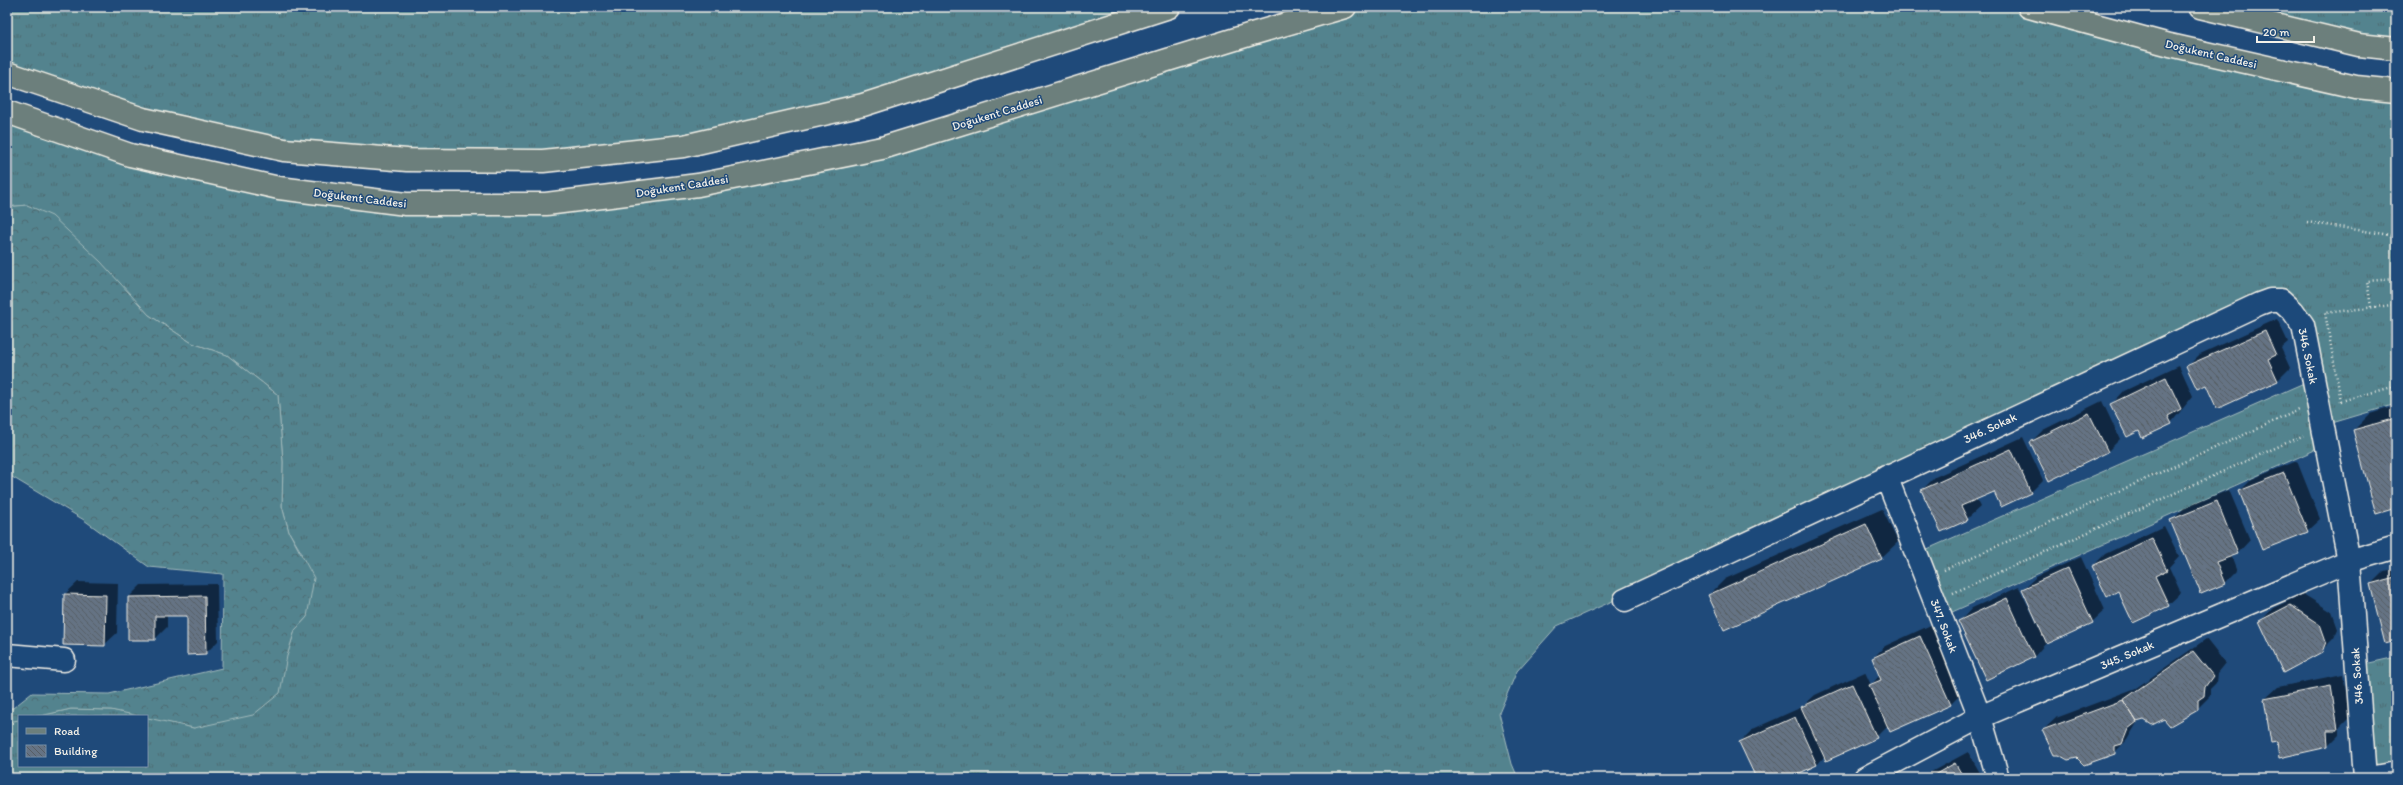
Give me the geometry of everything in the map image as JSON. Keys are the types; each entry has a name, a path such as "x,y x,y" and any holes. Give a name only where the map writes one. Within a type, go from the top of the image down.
{"main road":[{"path":"7,73 143,119 284,150 407,160 543,161 684,146 863,105 1169,7"},
{"name":"Doğukent Caddesi","path":"7,112 130,155 279,188 406,204 546,204 698,185 882,148 1255,33 1345,7"},
{"name":"Doğukent Caddesi","path":"2028,7 2178,47 2356,87 2396,92"},
{"path":"2200,7 2359,45 2396,49"}],"street":[{"name":"346. Sokak","path":"1625,600 1886,476 2270,300 2281,300 2293,311 2303,325 2348,561 2365,778"},
{"name":"347. Sokak","path":"1886,476 1980,717 1998,778"},
{"name":"345. Sokak","path":"1865,778 1980,717 2348,561 2396,547"},
{"path":"7,655 64,660"},
{"path":"2369,778 2396,773"}],"path":[{"path":"2307,222 2396,236"},
{"path":"2390,235 2396,240"},
{"path":"2371,307 2367,281 2396,279"},
{"path":"2341,401 2326,313 2392,305 2396,319"},
{"path":"1935,601 2341,401 2396,386"},
{"path":"1926,579 2320,412"}],"green space":[{"path":"7,7 1169,7 863,105 543,161 284,150 7,73"},
{"path":"1345,7 2029,7 2396,91 2396,404 2322,426 2326,445 1941,617 1916,554 2313,379 2303,325 2281,300 1557,626 1517,671 1499,713 1512,764 1518,778 7,778 7,722 18,720 18,767 148,767 148,717 194,728 287,656 295,630 307,617 301,552 289,532 282,506 283,462 278,395 227,355 192,343 149,315 125,290 27,205 7,207 7,112 279,188 546,204 882,148"},
{"path":"2200,7 2396,7 2396,49"},
{"path":"27,205 52,216 101,262 149,315 192,343 227,355 278,395 283,462 282,506 289,532 314,578 307,617 295,630 287,656 280,693 253,715 194,728 148,718 148,715 134,715 111,710 71,709 44,715 18,715 18,720 7,722 7,708 13,708 32,693 109,694 222,668 223,574 149,567 84,520 7,474 7,207"},
{"path":"2396,657 2396,773 2369,778 2356,666"},
{"path":"71,709 111,710 137,715 44,715"}],"building":[{"path":"2265,331 2276,355 2268,359 2278,381 2217,409 2206,385 2197,389 2186,366"},
{"path":"2166,377 2181,409 2168,416 2172,424 2142,438 2139,431 2127,437 2110,404"},
{"path":"2089,413 2108,452 2049,481 2030,442"},
{"path":"2396,418 2396,508 2376,514 2353,430"},
{"path":"2011,449 2031,493 2001,507 1994,492 1961,506 1968,520 1941,532 1921,490"},
{"path":"2284,473 2308,532 2262,550 2239,491"},
{"path":"2217,501 2238,554 2216,562 2225,584 2201,594 2170,520"},
{"path":"1866,524 1882,559 1724,630 1708,595"},
{"path":"2152,538 2167,570 2155,576 2169,606 2133,623 2118,591 2107,597 2092,566"},
{"path":"2068,568 2093,623 2047,644 2022,589"},
{"path":"2396,577 2396,641 2385,644 2370,584"},
{"path":"64,594 106,595 105,646 63,645"},
{"path":"205,596 206,654 187,655 187,616 155,616 155,640 128,640 128,597"},
{"path":"2007,598 2034,657 1986,680 1958,621"},
{"path":"2290,605 2320,625 2326,642 2322,652 2283,673 2259,621"},
{"path":"1920,636 1951,705 1890,732 1869,685 1881,680 1872,658"},
{"path":"2193,651 2213,676 2205,687 2204,696 2198,700 2198,710 2170,726 2164,719 2152,725 2144,720 2137,722 2123,700"},
{"path":"1852,684 1877,738 1826,761 1801,707"},
{"path":"2331,686 2338,730 2327,730 2328,747 2279,758 2277,742 2271,743 2264,699"},
{"path":"2123,700 2137,722 2128,729 2122,744 2115,746 2115,754 2084,765 2077,758 2068,760 2059,755 2054,755 2042,730"},
{"path":"1795,717 1817,765 1789,778 1756,778 1739,742"},
{"path":"1955,763 1964,778 1929,778"}]}
